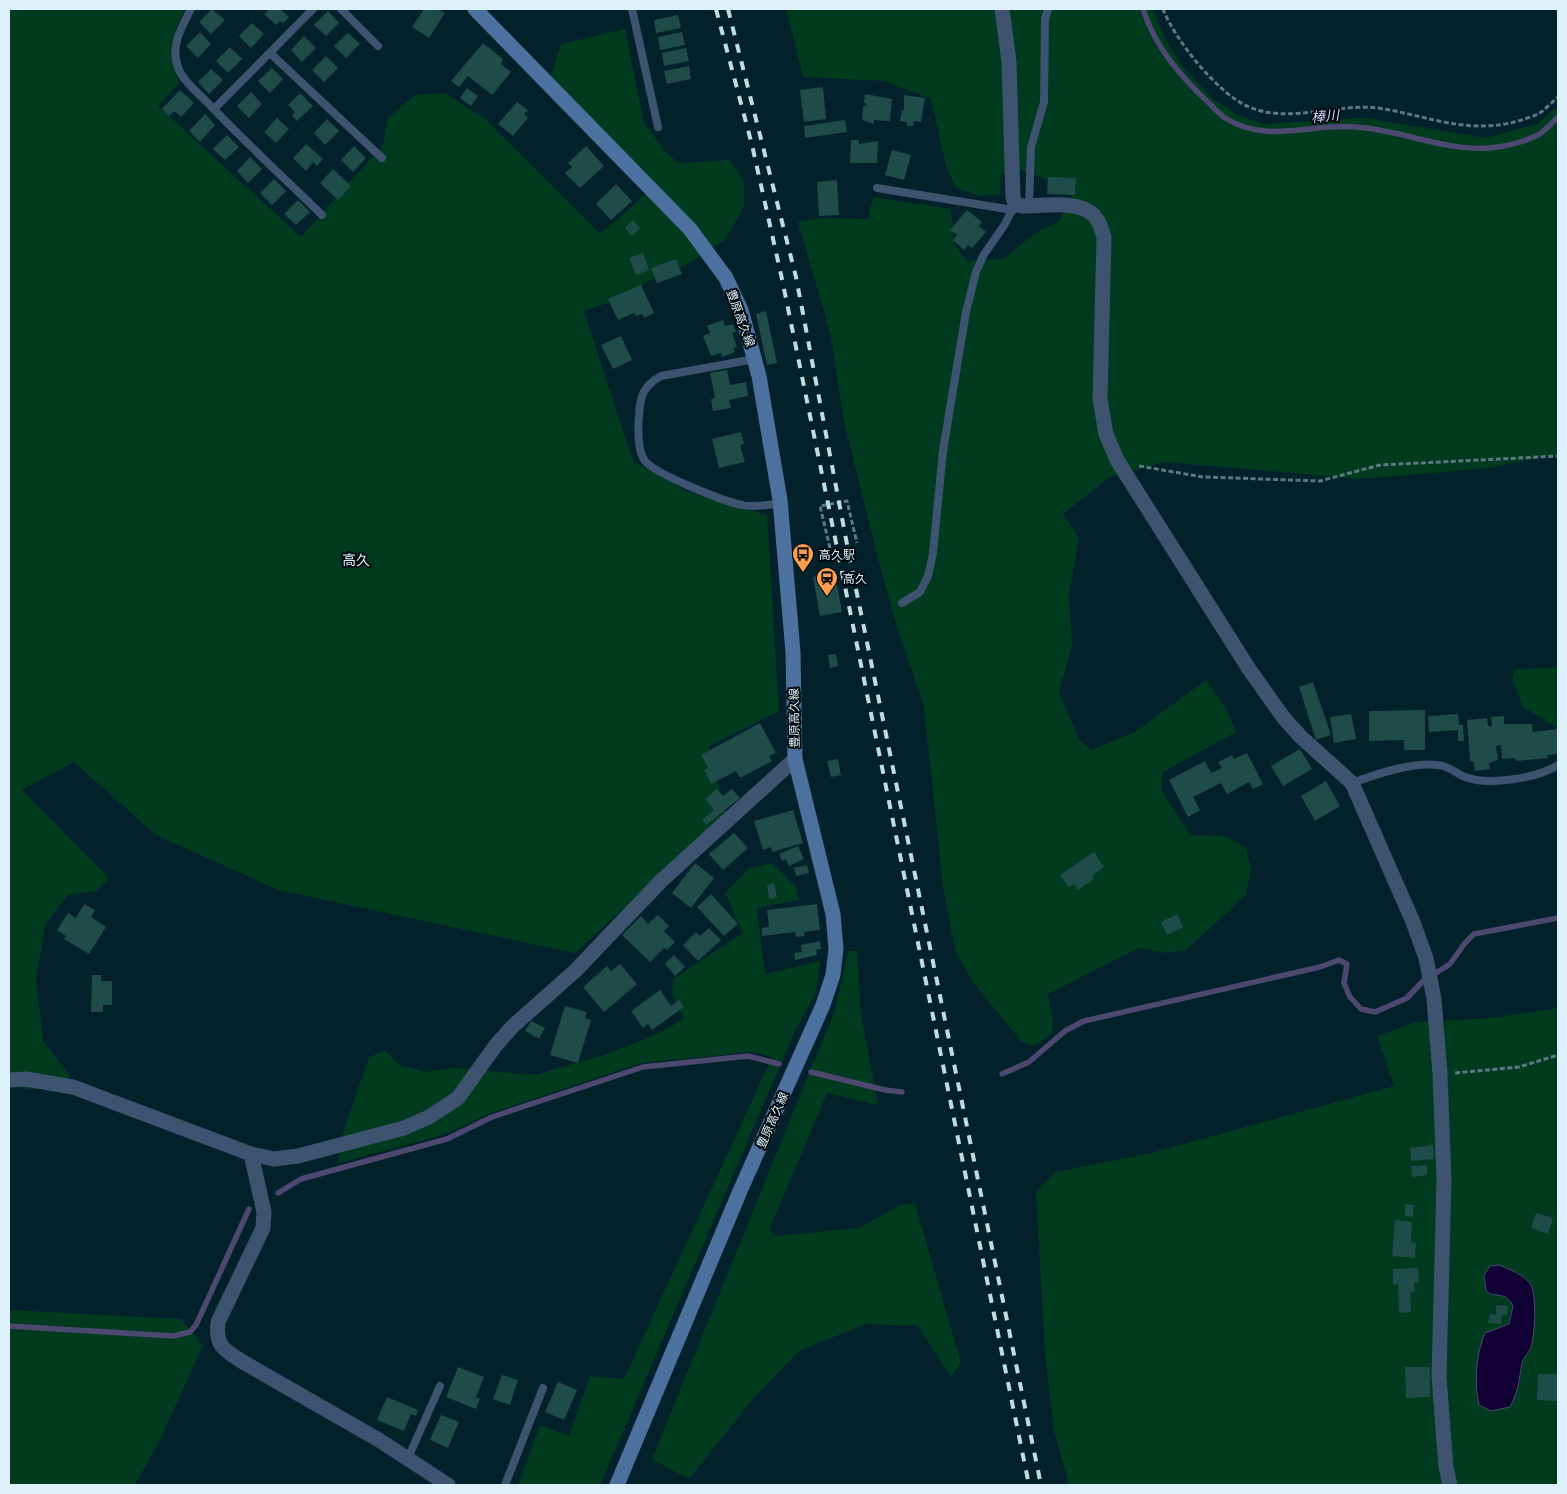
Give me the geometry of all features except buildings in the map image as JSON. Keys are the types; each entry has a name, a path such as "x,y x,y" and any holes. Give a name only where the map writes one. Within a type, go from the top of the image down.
{"main road":[{"name":"豊原高久線","path":"475,9 690,229 726,278 741,310 755,359 774,452 793,652 795,759 833,914 836,950 833,975 823,1005 740,1191 617,1485"}],"street":[{"path":"1002,9 1009,62 1013,197 1019,207 1071,206 1089,211 1099,222 1104,237 1100,399 1106,434 1117,460 1248,669 1283,717 1301,738 1352,782 1413,922 1428,964 1432,986 1440,1074 1444,1180 1439,1377 1446,1467 1450,1485"},
{"path":"9,1080 26,1080 74,1087 251,1154 274,1158 298,1156 404,1128 430,1117 458,1098 496,1045 513,1026 575,971 661,881 795,759"},
{"path":"251,1154 264,1212 263,1228 218,1322 216,1335 221,1346 244,1362 408,1458 448,1485"}],"lane":[{"path":"191,9 178,34 175,50 178,67 186,80 322,215"},
{"path":"214,109 313,9"},
{"path":"340,9 378,46"},
{"path":"632,9 658,127"},
{"path":"902,603 920,592 928,576 933,553 943,451 966,312 976,272 982,256 1019,207 1031,147 1044,102 1045,20 1048,9"},
{"path":"270,53 382,158"},
{"path":"877,188 1019,207"},
{"path":"755,359 661,376 651,382 644,388 640,399 638,429 641,447 645,460 671,478 743,506 780,504"},
{"path":"1352,782 1388,770 1436,764 1450,767 1464,777 1480,780 1533,777 1549,772 1558,765"},
{"path":"408,1458 440,1386"},
{"path":"505,1485 543,1388"}],"path":[{"path":"1163,9 1168,22 1220,87 1249,107 1276,112 1303,113 1342,107 1378,108 1446,124 1498,125 1538,114 1558,97"},
{"path":"1117,460 1155,470 1203,477 1320,481 1380,465 1558,456"},
{"path":"830,548 820,506 848,501 857,543"},
{"path":"1440,1074 1519,1067 1558,1055"}],"green space":[{"path":"9,9 185,9 176,29 173,45 174,62 179,83 158,106 301,237 383,145 388,118 415,95 445,93 485,119 599,233 608,228 654,186 551,76 561,44 625,29 644,123 666,152 678,163 729,160 744,181 744,206 726,239 691,262 647,282 628,296 584,311 633,461 688,492 767,515 779,711 709,746 726,815 575,953 278,890 156,835 74,762 22,790 109,878 96,891 68,895 46,923 36,978 43,1041 71,1077 36,1090 9,1086"},
{"path":"786,9 1153,9 1163,35 1183,67 1213,99 1234,113 1262,124 1364,118 1486,138 1537,124 1558,106 1558,454 1489,468 1361,479 1165,462 1110,477 1063,514 1079,538 1069,594 1072,645 1059,692 1079,740 1091,750 1135,732 1206,680 1226,708 1236,732 1163,772 1161,789 1190,835 1225,836 1246,848 1251,868 1246,895 1186,950 1166,953 1138,948 1048,994 1053,1020 1052,1033 1034,1046 1021,1041 972,981 955,950 943,886 924,707 896,624 879,563 843,417 831,336 798,222 821,218 868,219 873,197 951,209 954,244 967,261 1003,259 1036,233 1059,221 1072,196 1048,180 1019,169 1001,174 1000,194 980,196 956,188 946,166 931,99 885,81 803,77"},
{"path":"1558,667 1558,728 1523,707 1512,679 1514,670"},
{"path":"772,863 796,887 799,900 757,908 765,974 820,961 816,993 795,1031 600,1485 518,1485 540,1425 569,1436 590,1376 624,1379 772,1057 751,1052 642,1063 488,1114 443,1135 338,1163 343,1133 369,1057 385,1051 399,1065 427,1072 453,1068 535,1075 604,1055 656,1035 684,1019 672,993 673,979 743,933 725,893 750,868"},
{"path":"848,951 857,951 861,1015 878,1105 827,1093 769,1230 776,1236 859,1228 900,1205 915,1203 961,1363 951,1377 918,1326 866,1324 799,1351 753,1399 689,1479 652,1459 835,1010"},
{"path":"1558,1008 1558,1485 1069,1485 1054,1431 1045,1354 1036,1192 1055,1172 1151,1153 1394,1086 1377,1036 1416,1022 1492,1018","holes":["1490,1266 1534,1297 1533,1333 1530,1349 1522,1361 1519,1389 1509,1324 1513,1306 1510,1300 1503,1295 1498,1296"]},
{"path":"9,1310 181,1319 203,1345 160,1440 135,1485 9,1485"}],"shaded area":[{"path":"1499,1265 1521,1275 1531,1285 1535,1308 1534,1327 1532,1344 1524,1358 1517,1390 1510,1407 1491,1411 1479,1405 1477,1368 1485,1333 1509,1324 1513,1306 1506,1297 1490,1294 1486,1290 1484,1275 1490,1266"}],"waterway":[{"name":"棒川","path":"1143,9 1154,36 1162,49 1199,94 1227,119 1258,130 1290,131 1356,127 1392,132 1444,145 1480,148 1503,146 1534,137 1558,117"},
{"path":"1002,1074 1029,1062 1065,1031 1084,1021 1320,967 1339,960 1347,964 1344,983 1350,997 1361,1009 1375,1012 1407,998 1422,982 1450,964 1474,934 1558,918"},
{"path":"278,1193 301,1179 447,1139 492,1117 643,1067 748,1056 779,1064"},
{"path":"811,1072 885,1090 902,1092"},
{"path":"9,1326 173,1336 190,1332 196,1325 249,1209"}],"railway":[{"path":"716,9 752,145 782,279 1029,1485"},
{"path":"728,9 796,277 850,560 1041,1485"}],"place":[{"name":"高久駅","path":"803,573"},
{"name":"高久","path":"827,597"}],"district":[{"name":"高久","path":"356,560"}]}
